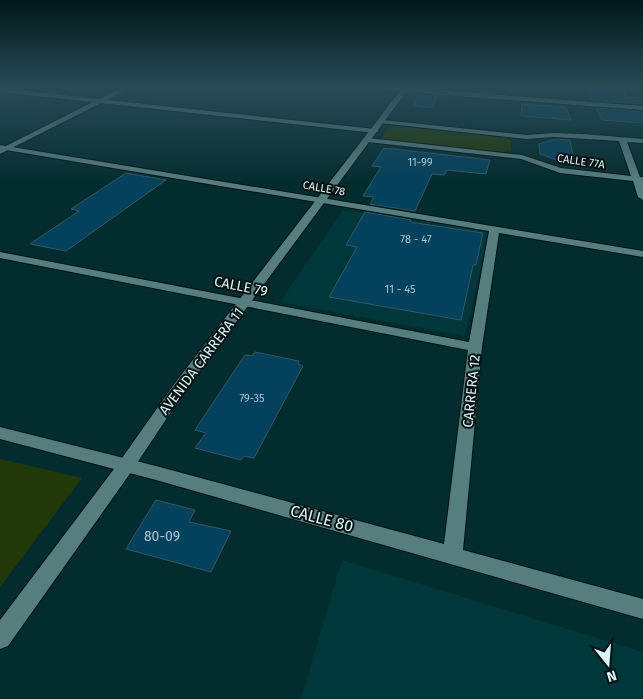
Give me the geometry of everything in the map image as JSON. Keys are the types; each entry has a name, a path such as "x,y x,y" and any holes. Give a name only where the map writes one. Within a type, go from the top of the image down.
{"street":[{"path":"2,149 61,120"},
{"path":"270,120 375,131 527,137 554,135 643,141"},
{"name":"AVENIDA CARRERA 11","path":"0,638 126,466 180,387 383,120"},
{"name":"CALLE 77A","path":"375,131 522,156 560,170 640,179"},
{"path":"522,156 519,151 520,145 527,137"},
{"path":"622,139 640,179 643,197"},
{"name":"CALLE 78","path":"2,149 495,228 643,254"},
{"name":"CARRERA 12","path":"453,554 476,347 495,228"},
{"name":"CALLE 79","path":"0,255 476,347"},
{"name":"CALLE 80","path":"0,433 453,554 643,609"}],"shaded area":[{"path":"343,210 489,231 465,336 280,302"},
{"path":"342,560 643,652 643,699 301,699"}],"green space":[{"path":"398,125 505,137 511,140 511,150 499,153 381,139 389,126"},
{"path":"0,459 82,478 0,587"}],"building":[{"path":"602,120 643,120 643,123"},
{"path":"555,139 570,140 575,166 540,154 539,144"},
{"path":"384,148 490,160 486,174 447,170 444,175 432,174 415,211 370,204 374,197 363,196 381,167 372,166"},
{"path":"126,173 166,180 66,251 30,244 79,211 71,209"},
{"path":"365,212 411,220 410,222 483,233 476,265 473,265 461,320 329,297 357,247 346,245"},
{"path":"255,352 299,361 298,364 303,366 254,458 244,456 241,460 195,448 206,433 195,430 245,355 252,356"},
{"path":"156,500 195,510 189,522 231,531 211,572 126,549"}]}
